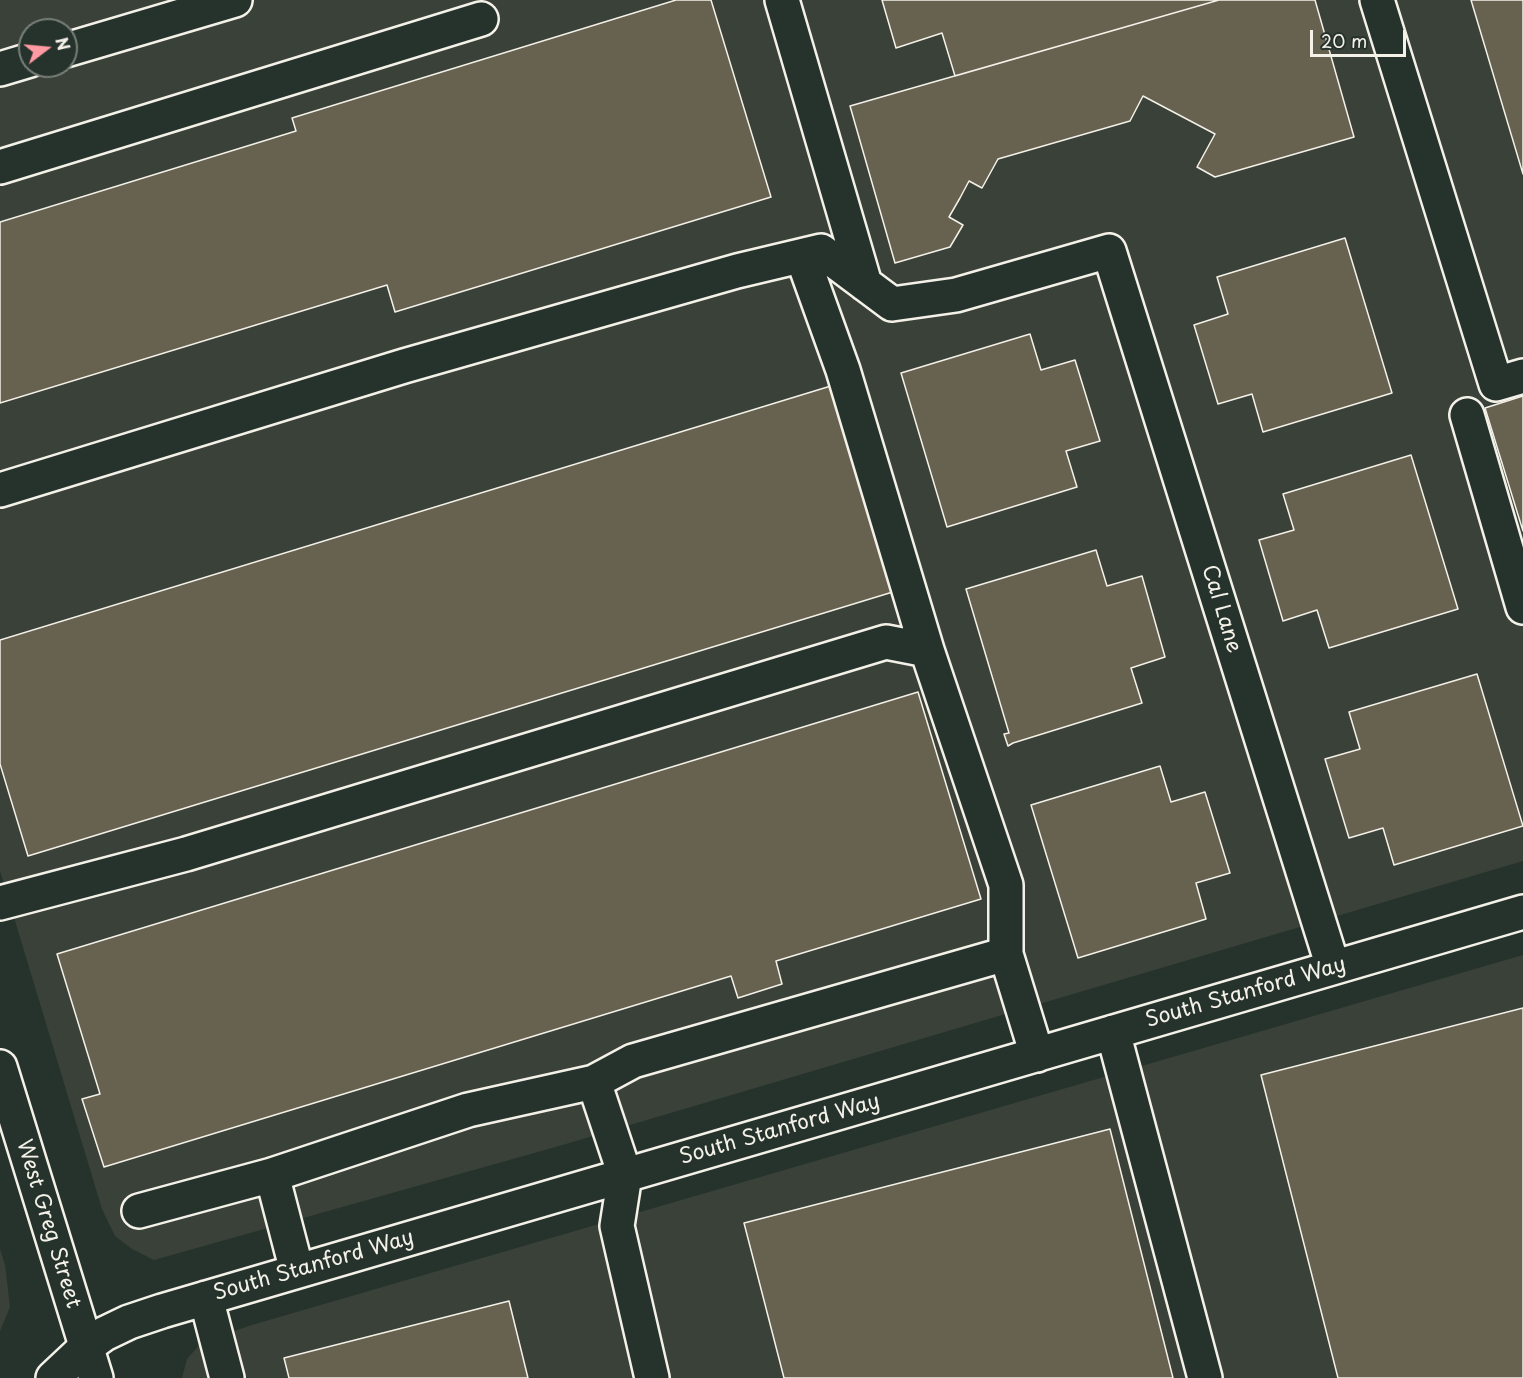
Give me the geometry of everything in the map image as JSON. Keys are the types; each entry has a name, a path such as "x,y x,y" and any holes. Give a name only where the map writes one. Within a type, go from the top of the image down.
{"street":[{"path":"78,46 235,0"},
{"path":"782,0 865,284"},
{"path":"1377,0 1496,384 1523,376"},
{"path":"0,167 481,19"},
{"path":"0,69 18,64"},
{"path":"0,490 404,366 737,271 802,255 820,251 865,284"},
{"name":"Cal Lane","path":"865,284 892,304 956,295 1109,251 1333,968"},
{"path":"802,255 843,370 927,650 1006,885 1006,954 1036,1054"},
{"path":"1467,415 1523,607"},
{"path":"0,903 186,854 886,642 927,650"},
{"name":"South Stanford Way","path":"53,1378 86,1347 104,1334 129,1322 1523,912"},
{"path":"139,1211 272,1175 468,1110 594,1082 633,1061 1006,954"},
{"path":"1113,1032 1205,1378"},
{"name":"West Greg Street","path":"0,1067 96,1378"},
{"path":"594,1082 625,1175 617,1226 651,1378"},
{"path":"272,1175 297,1271"},
{"path":"206,1298 228,1378"}],"shaded area":[{"path":"0,0 1523,0 1523,861 559,1146 154,1260 132,1249 115,1236 102,1209 0,871"},
{"path":"1523,955 1523,1378 182,1378 187,1359 202,1342 252,1325"},
{"path":"0,1249 5,1265 10,1307 0,1331"}],"building":[{"path":"676,0 711,0 771,197 395,312 387,285 0,403 0,222 296,131 292,118"},
{"path":"882,0 1219,0 955,76 942,33 896,48"},
{"path":"1219,0 1315,0 1354,137 1215,177 1197,167 1215,134 1143,96 1130,121 998,159 982,188 969,181 949,217 963,225 950,247 895,263 850,106"},
{"path":"1471,0 1523,0 1523,174"},
{"path":"1345,238 1392,393 1263,432 1252,394 1218,404 1194,325 1228,314 1217,277"},
{"path":"1030,334 1041,370 1075,360 1100,441 1066,451 1077,487 947,527 901,373"},
{"path":"834,385 896,591 28,856 0,764 0,640"},
{"path":"1523,396 1523,531 1485,408"},
{"path":"1411,455 1458,609 1329,648 1317,610 1283,621 1259,540 1294,530 1283,494"},
{"path":"1096,550 1107,586 1142,576 1165,657 1131,668 1142,703 1008,746 1004,734 1009,733 966,589"},
{"path":"1477,674 1523,826 1394,865 1383,828 1349,838 1325,759 1360,749 1349,712"},
{"path":"918,692 981,899 776,961 782,984 738,998 731,976 104,1167 82,1099 100,1094 57,954"},
{"path":"1160,766 1171,802 1205,792 1230,873 1196,883 1206,919 1078,958 1031,805"},
{"path":"1523,1008 1523,1378 1338,1378 1261,1075"},
{"path":"1110,1129 1173,1378 784,1378 744,1223"},
{"path":"509,1301 528,1378 289,1378 284,1358"}]}
